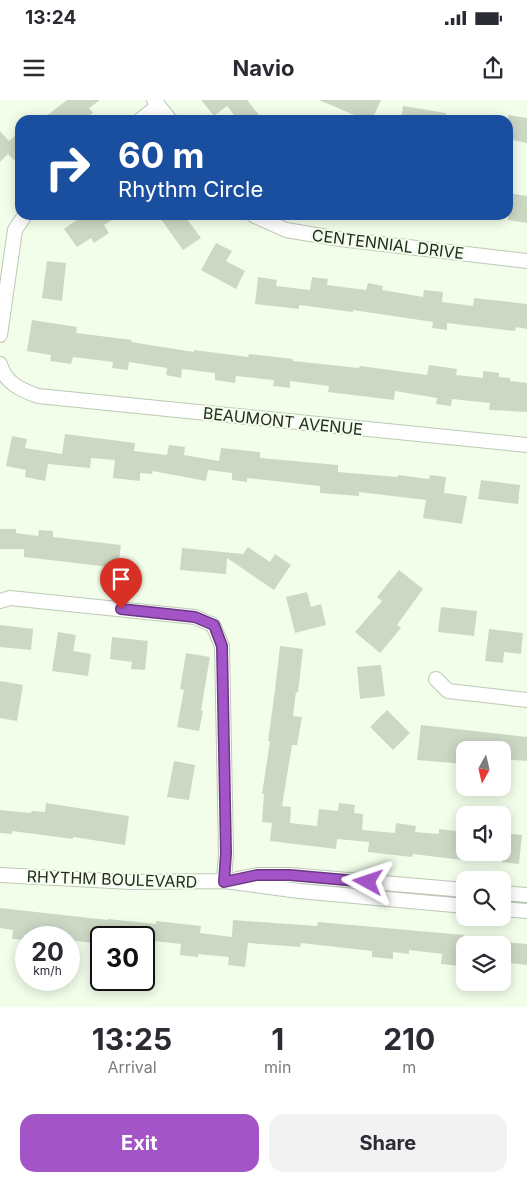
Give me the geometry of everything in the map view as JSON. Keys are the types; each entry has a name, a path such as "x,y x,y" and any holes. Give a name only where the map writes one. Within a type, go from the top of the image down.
{"street":[{"path":"145,115 156,103 166,115"},
{"path":"0,335 15,230 22,220"},
{"name":"CENTENNIAL DRIVE","path":"264,220 286,230 340,239 527,261"},
{"name":"BEAUMONT AVENUE","path":"0,364 2,373 20,389 38,396 527,446"},
{"path":"0,601 10,598 195,617 214,625 222,646 226,853 224,882"},
{"path":"436,679 448,691 527,700"},
{"name":"RHYTHM BOULEVARD","path":"0,875 131,882 224,882 456,905"},
{"name":"RHYTHM BOULEVARD","path":"224,882 257,875 290,875 456,889"},
{"path":"511,894 527,895"},
{"path":"511,910 527,911"}],"building":[{"path":"67,100 100,100 89,108 93,113 90,115 48,115"},
{"path":"201,100 247,100 259,115 234,115 227,106 213,115"},
{"path":"319,100 381,100 374,115 354,115"},
{"path":"403,106 446,113 446,115 402,115"},
{"path":"513,116 527,118 527,143 513,140"},
{"path":"0,131 9,141 15,136 15,159 8,154 0,162"},
{"path":"513,194 527,196 527,223 508,220 513,220"},
{"path":"77,220 112,220 104,225 109,233 94,243 91,238 77,247 64,229"},
{"path":"162,220 188,220 201,238 183,250"},
{"path":"216,243 232,251 226,261 245,271 236,289 201,270"},
{"path":"47,261 66,263 62,301 42,298"},
{"path":"258,277 277,280 276,286 310,290 312,277 328,279 327,285 366,290 368,283 383,286 382,290 423,297 424,290 443,292 442,302 473,306 474,298 527,304 527,329 516,327 515,331 447,323 447,330 432,328 433,322 353,310 353,312 299,305 299,309 255,304"},
{"path":"32,320 77,327 76,333 132,340 131,342 194,352 194,350 248,357 249,354 293,359 293,361 359,368 360,366 427,375 429,365 457,369 456,375 483,378 483,371 499,373 499,377 510,378 510,381 527,383 527,412 489,410 490,403 452,399 451,406 436,404 437,398 395,391 394,400 328,392 329,386 290,381 290,388 273,386 274,380 236,376 235,383 215,380 215,373 182,369 181,378 166,375 167,368 129,362 128,370 112,368 113,362 73,357 71,364 50,361 51,355 27,351"},
{"path":"65,434 135,443 134,451 167,455 169,445 185,447 184,455 219,461 221,448 260,452 260,458 338,465 338,472 398,477 398,475 429,479 430,475 446,477 444,493 467,496 462,524 423,518 426,500 359,492 359,496 320,493 320,486 247,478 247,482 232,480 232,473 208,470 206,481 153,471 152,474 140,473 140,481 113,478 115,460 91,458 90,468 48,464 45,481 25,477 26,470 6,466 12,436 27,439 25,448 62,454"},
{"path":"481,480 520,485 518,504 478,499"},
{"path":"0,529 16,529 16,533 38,536 39,530 53,531 53,537 121,545 118,568 24,557 24,549 0,549"},
{"path":"248,547 270,562 275,554 291,565 274,590 227,558 226,574 180,570 182,548 243,554"},
{"path":"399,570 423,589 397,625 401,628 380,653 355,632 382,601 377,597"},
{"path":"307,592 311,607 321,604 326,625 295,633 286,597"},
{"path":"441,607 477,611 474,636 438,632"},
{"path":"0,625 33,629 31,650 0,647"},
{"path":"489,629 523,633 521,654 504,652 503,663 485,661"},
{"path":"58,632 76,635 73,651 91,654 88,676 52,671"},
{"path":"112,637 148,641 145,670 131,669 132,662 110,659"},
{"path":"280,646 303,649 298,693 296,692 293,716 302,717 297,745 292,745 282,806 291,807 290,823 317,826 319,809 338,811 339,803 355,805 354,813 363,814 362,830 395,833 396,823 416,826 415,832 439,834 439,829 456,831 456,859 413,854 412,857 368,852 369,842 337,839 336,849 270,841 272,823 262,822 264,794 262,794"},
{"path":"186,653 210,657 199,731 177,727 184,690 180,689"},
{"path":"381,665 385,696 360,699 357,667"},
{"path":"0,681 23,685 17,721 0,718"},
{"path":"387,710 410,733 393,750 370,727"},
{"path":"421,725 527,737 527,761 511,760 511,741 456,741 456,763 417,760"},
{"path":"174,761 195,765 189,800 167,797"},
{"path":"46,803 129,816 125,845 73,837 73,839 12,831 12,834 0,833 0,810 31,813 32,811 45,812"},
{"path":"511,834 522,835 519,864 502,862 511,861"},
{"path":"0,908 108,920 156,924 156,921 201,926 200,933 232,937 233,920 317,926 318,922 464,935 456,936 456,966 441,964 442,954 409,950 409,954 393,952 393,959 372,957 372,951 301,943 300,947 248,943 245,967 228,965 229,957 198,954 198,957 180,955 181,944 155,941 155,926 90,926 90,943 80,941 80,926 15,926 15,939 12,939 13,930 0,928"},
{"path":"511,943 527,944 527,965 511,963"}],"route":[{"path":"121,609 195,617 214,625 222,646 226,853 224,882 257,875 290,875 368,882"}]}
